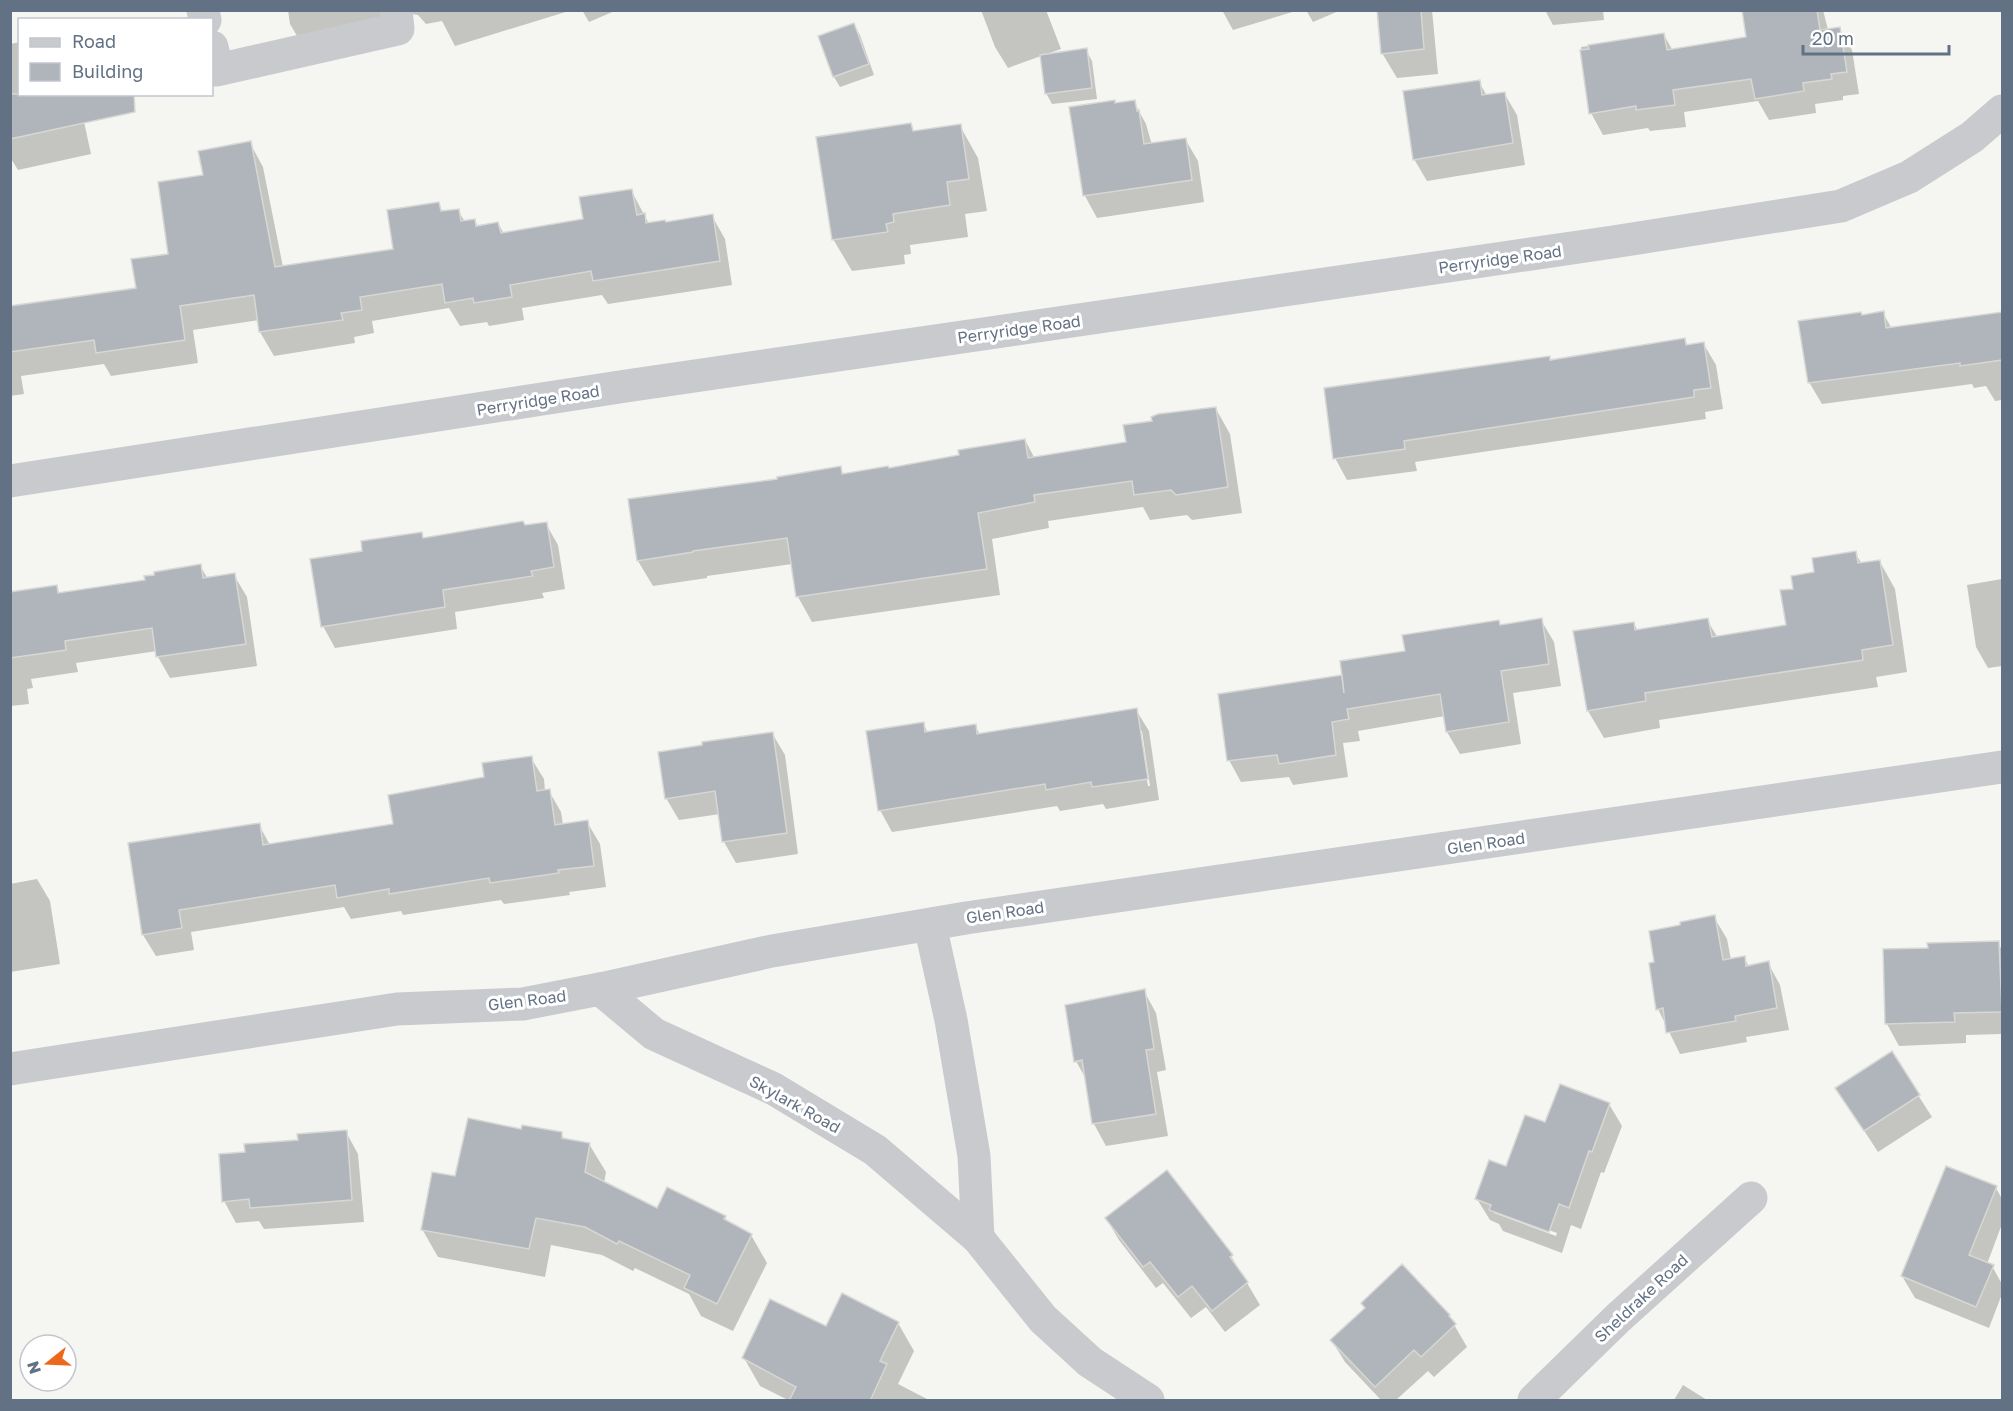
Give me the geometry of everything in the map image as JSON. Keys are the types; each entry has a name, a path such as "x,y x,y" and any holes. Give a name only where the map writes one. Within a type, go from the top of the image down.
{"street":[{"path":"213,52 217,70 398,29 396,10"},
{"name":"Perryridge Road","path":"10,481 626,386 1613,242 1841,206 1909,177 1972,137 2002,111"},
{"name":"Glen Road","path":"10,1069 397,1009 523,1004 772,951 930,925 2002,767"},
{"path":"930,925 951,1020 974,1156 978,1238"},
{"name":"Skylark Road","path":"600,989 654,1034 774,1089 875,1150 978,1238 1043,1319 1090,1362 1148,1401"},
{"name":"Sheldrake Road","path":"1534,1401 1618,1318 1751,1198"}],"building":[{"path":"1377,10 1421,10 1424,49 1381,54"},
{"path":"1742,10 1817,10 1820,30 1840,27 1847,72 1831,74 1832,79 1803,83 1804,91 1755,99 1751,79 1673,90 1675,105 1636,110 1636,106 1589,114 1580,50 1589,49 1588,45 1664,33 1667,50 1746,37"},
{"path":"854,23 869,64 833,77 818,36"},
{"path":"1087,48 1092,88 1045,94 1040,55"},
{"path":"1480,80 1482,95 1505,92 1513,143 1413,160 1403,91"},
{"path":"10,94 18,94 18,96 134,96 135,112 10,139"},
{"path":"1115,100 1115,103 1135,100 1137,111 1139,110 1144,144 1186,138 1192,180 1083,196 1069,107"},
{"path":"911,123 913,131 961,124 969,179 947,182 950,205 893,214 894,222 886,224 888,232 832,240 816,137"},
{"path":"251,141 275,267 393,249 387,210 439,202 441,211 459,209 461,221 475,219 476,226 498,222 501,233 583,219 579,197 632,189 637,215 645,213 646,223 713,214 720,261 593,281 591,271 510,285 512,297 474,303 473,298 445,303 442,284 360,297 362,310 341,313 343,320 259,332 254,295 180,306 185,340 96,353 94,340 10,352 10,306 136,288 131,259 168,254 158,182 203,175 198,151"},
{"path":"1884,311 1886,328 2002,312 2002,360 1960,366 1960,363 1808,383 1798,321"},
{"path":"1685,338 1686,345 1704,342 1711,388 1694,390 1694,397 1404,441 1405,449 1333,459 1324,388 1550,356 1550,360"},
{"path":"1216,407 1228,487 1176,495 1171,490 1134,495 1132,481 1034,495 1035,502 978,513 987,569 796,597 787,538 637,561 628,499 777,479 777,477 841,466 842,474 888,466 889,468 959,455 958,450 1025,439 1028,458 1126,442 1123,425 1152,421 1151,417 1158,414"},
{"path":"523,521 525,525 547,522 554,567 531,571 533,576 443,590 445,607 321,627 310,559 362,551 361,541 422,532 423,538"},
{"path":"1856,551 1858,563 1880,560 1893,645 1862,650 1863,660 1645,693 1646,701 1587,711 1573,631 1634,622 1635,630 1708,618 1712,637 1786,625 1780,590 1793,589 1791,576 1814,572 1812,558"},
{"path":"201,564 203,578 235,573 246,644 156,657 152,628 65,641 66,650 10,658 10,592 57,585 58,593 145,580 144,576 154,575 154,572"},
{"path":"1542,618 1549,664 1501,671 1509,722 1446,732 1440,694 1347,709 1349,719 1332,722 1336,755 1279,764 1277,755 1227,761 1218,694 1342,675 1340,661 1405,651 1402,635 1499,620 1500,625"},
{"path":"1137,708 1148,779 1092,787 1091,782 1046,790 1045,784 878,811 866,731 924,722 925,732 976,724 977,734"},
{"path":"773,732 787,833 722,842 715,791 665,799 658,752 702,745 702,742"},
{"path":"532,756 537,791 550,789 555,825 588,820 594,866 558,870 559,873 490,883 489,878 389,894 389,889 337,898 335,885 179,910 182,928 142,935 128,843 260,823 263,845 393,824 388,795 484,777 482,763"},
{"path":"1715,915 1723,960 1745,956 1746,966 1769,961 1777,1008 1735,1016 1736,1021 1666,1033 1663,1008 1656,1010 1649,963 1654,962 1649,931"},
{"path":"1999,941 2002,1012 1954,1013 1955,1022 1885,1024 1883,949 1928,948 1927,943"},
{"path":"1145,989 1154,1049 1146,1050 1156,1114 1092,1124 1082,1060 1074,1062 1065,1005"},
{"path":"1892,1051 1920,1095 1864,1131 1835,1088"},
{"path":"1560,1084 1610,1103 1592,1152 1589,1151 1569,1208 1559,1204 1549,1232 1489,1210 1491,1205 1475,1199 1489,1160 1506,1166 1525,1115 1545,1122"},
{"path":"468,1118 521,1129 522,1125 562,1132 562,1138 590,1143 585,1172 657,1208 667,1187 726,1216 724,1219 752,1234 717,1304 684,1288 690,1275 619,1241 617,1244 585,1227 536,1218 529,1249 421,1230 432,1172 455,1176"},
{"path":"347,1130 352,1200 250,1208 249,1199 222,1202 219,1154 245,1152 244,1144 298,1140 297,1134"},
{"path":"1946,1166 1997,1186 1969,1255 1994,1265 1976,1307 1901,1276"},
{"path":"1167,1170 1233,1255 1230,1257 1248,1282 1212,1311 1192,1286 1178,1297 1150,1262 1143,1267 1105,1218"},
{"path":"1402,1264 1456,1324 1421,1357 1414,1350 1375,1387 1330,1340 1365,1308 1361,1303"},
{"path":"842,1293 899,1322 880,1361 887,1364 870,1401 789,1401 796,1387 742,1358 770,1299 826,1326"}]}
